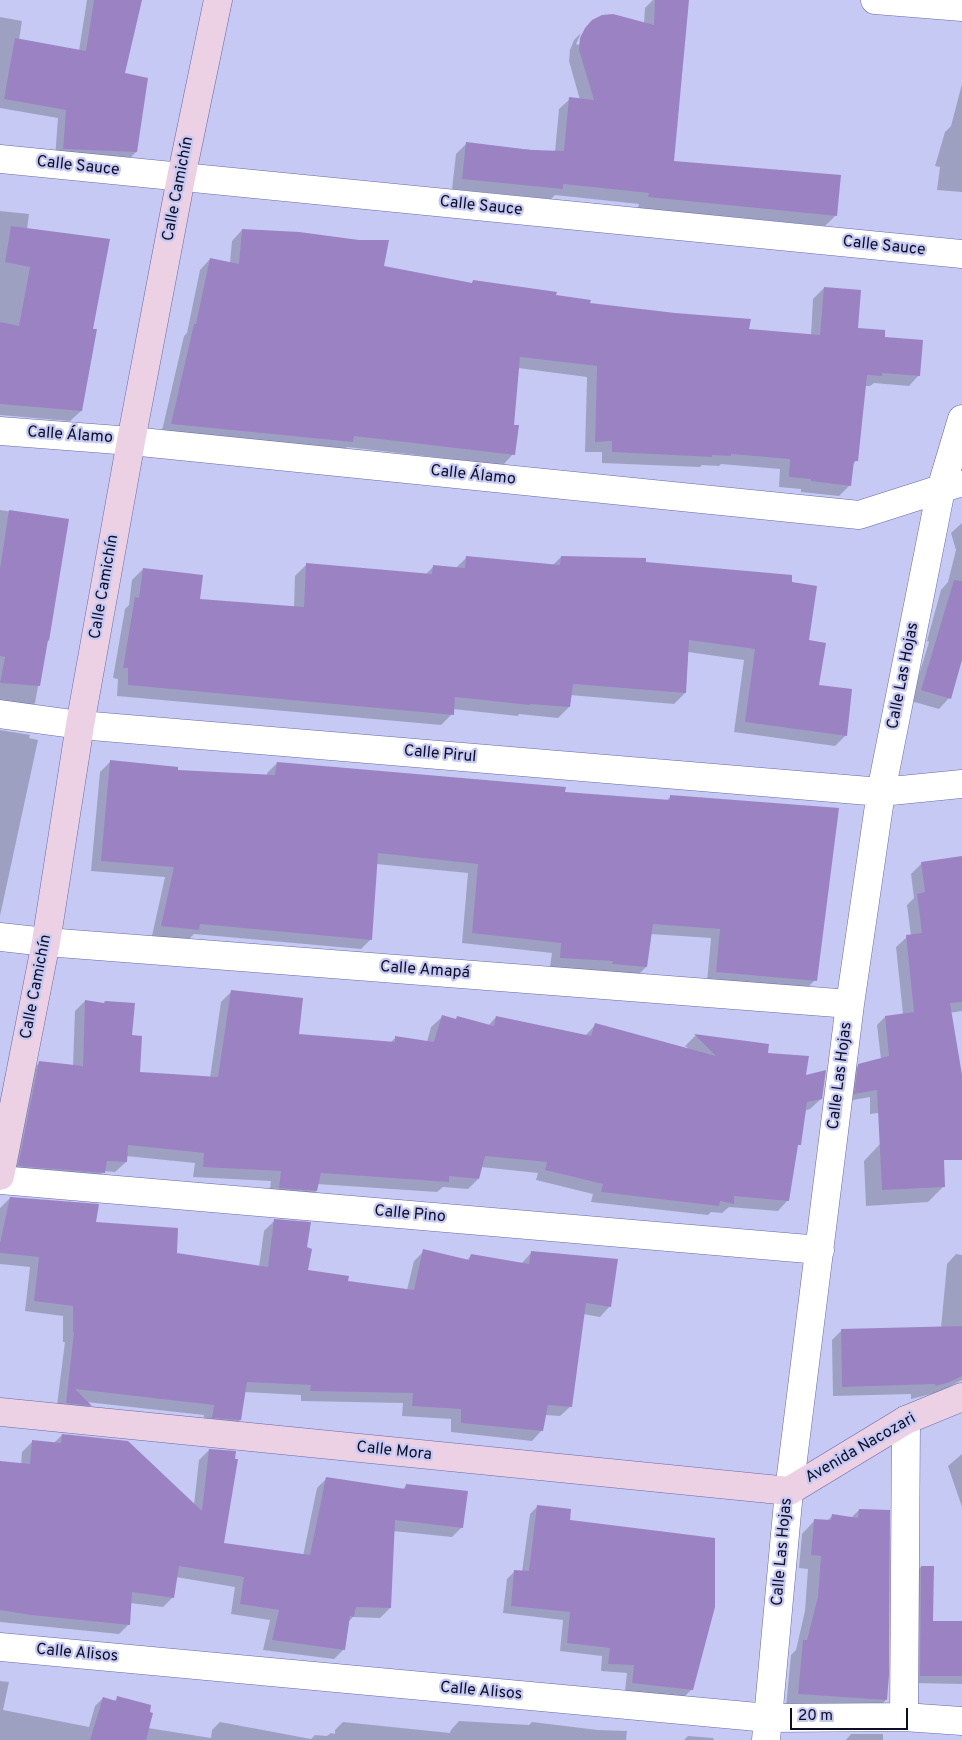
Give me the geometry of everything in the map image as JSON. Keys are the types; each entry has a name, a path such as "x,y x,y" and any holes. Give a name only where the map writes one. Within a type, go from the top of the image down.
{"street":[{"name":"Calle Camichín","path":"0,1178 46,942 80,724 132,441 181,178 218,0"},
{"path":"875,0 962,7"},
{"name":"Calle Sauce","path":"0,159 962,254"},
{"name":"Calle Las Hojas","path":"767,1729 789,1491 850,1004 881,792 952,486 962,420"},
{"name":"Calle Álamo","path":"0,431 132,441 859,515 952,486"},
{"name":"Calle Pirul","path":"0,714 80,724 881,792 962,784"},
{"name":"Calle Amapá","path":"0,937 850,1004"},
{"name":"Calle Pino","path":"0,1178 820,1250"},
{"name":"Avenida Nacozari","path":"789,1491 906,1420 962,1397"},
{"name":"Calle Mora","path":"0,1412 789,1491"},
{"path":"904,1717 906,1420"},
{"name":"Calle Alisos","path":"0,1647 767,1729 904,1717 962,1721"}],"building":[{"path":"94,0 142,0 125,73 148,78 137,152 63,149 66,110 4,99 15,38 86,51"},
{"path":"655,0 689,0 674,161 841,175 837,216 648,197 649,193 563,184 563,189 462,179 466,142 531,150 564,151 569,97 594,100 579,50 580,38 585,28 592,20 602,15 613,14 654,25"},
{"path":"11,226 110,239 93,329 97,329 82,411 0,404 0,322 19,326 30,267 5,262"},
{"path":"242,229 299,232 359,240 389,240 384,266 472,283 473,280 557,292 556,295 591,300 590,303 675,313 751,319 749,329 820,335 824,287 861,290 858,328 885,330 885,337 923,340 920,376 882,373 882,376 867,375 858,461 854,461 851,486 789,477 790,459 731,454 731,456 712,455 712,457 612,452 612,441 595,442 597,366 520,357 514,425 519,425 515,455 354,436 353,442 171,424 210,258 239,264"},
{"path":"9,510 69,519 40,686 0,683 5,657 0,656 0,569"},
{"path":"466,556 560,565 561,556 646,558 646,562 792,575 792,582 817,586 809,640 826,643 819,685 852,689 847,736 745,722 755,649 689,640 686,693 573,684 570,707 455,697 454,715 128,685 128,668 123,668 135,597 139,598 143,568 203,575 200,599 304,607 306,563 432,574 433,565 465,568"},
{"path":"954,580 962,581 962,660 951,699 921,690"},
{"path":"110,760 178,767 178,770 275,775 277,762 566,787 565,792 670,800 670,795 839,808 817,981 716,972 720,929 653,924 647,967 612,964 613,961 560,958 561,943 472,933 478,864 378,853 372,940 200,924 199,930 161,926 174,867 101,861"},
{"path":"962,856 962,1002 950,1003 962,1075 962,1160 944,1160 945,1187 882,1190 877,1090 854,1094 858,1064 889,1056 885,1016 914,1012 906,935 922,933 917,894 925,892 921,862"},
{"path":"231,990 303,998 299,1034 395,1042 395,1036 434,1042 442,1015 456,1019 457,1016 494,1026 496,1016 591,1036 595,1023 716,1056 694,1034 769,1044 768,1053 809,1056 806,1075 826,1070 822,1099 807,1102 801,1145 798,1145 789,1201 734,1196 734,1204 720,1201 719,1206 601,1192 603,1184 545,1170 547,1162 485,1156 479,1179 449,1176 449,1182 321,1173 317,1191 279,1188 281,1171 203,1167 204,1153 128,1145 127,1162 107,1161 105,1173 18,1166 39,1061 83,1066 85,1000 104,1003 105,1001 135,1003 132,1035 142,1036 140,1072 218,1077"},
{"path":"10,1197 99,1204 96,1222 178,1228 177,1253 268,1267 274,1219 311,1222 307,1247 312,1249 308,1270 349,1276 348,1281 414,1290 423,1249 469,1260 471,1254 529,1264 531,1251 618,1259 611,1307 586,1303 572,1407 548,1405 543,1431 461,1423 461,1409 412,1406 413,1393 310,1391 311,1385 247,1382 241,1420 212,1418 214,1405 75,1389 92,1406 66,1403 74,1332 73,1306 34,1301 39,1257 0,1253 0,1243"},
{"path":"962,1326 962,1376 936,1386 935,1384 842,1387 841,1329"},
{"path":"62,1434 128,1441 202,1511 209,1449 236,1451 235,1459 238,1459 224,1543 310,1555 326,1477 405,1489 406,1484 468,1491 463,1528 395,1520 391,1608 356,1607 354,1617 350,1616 345,1650 272,1640 279,1610 240,1604 244,1577 179,1566 174,1598 132,1592 130,1625 0,1610 0,1461 30,1464 32,1440 61,1443"},
{"path":"537,1505 571,1509 570,1520 715,1538 715,1607 693,1690 632,1683 634,1665 608,1664 610,1648 567,1643 570,1612 511,1606 514,1570 529,1571"},
{"path":"859,1509 890,1510 889,1675 887,1700 798,1694 803,1640 807,1640 818,1597 821,1556 811,1555 814,1519 831,1520 832,1514 858,1518"},
{"path":"921,1566 934,1566 933,1621 962,1621 962,1676 920,1676"},
{"path":"117,1696 151,1705 150,1712 153,1713 146,1740 90,1740 103,1697 116,1701"}]}
